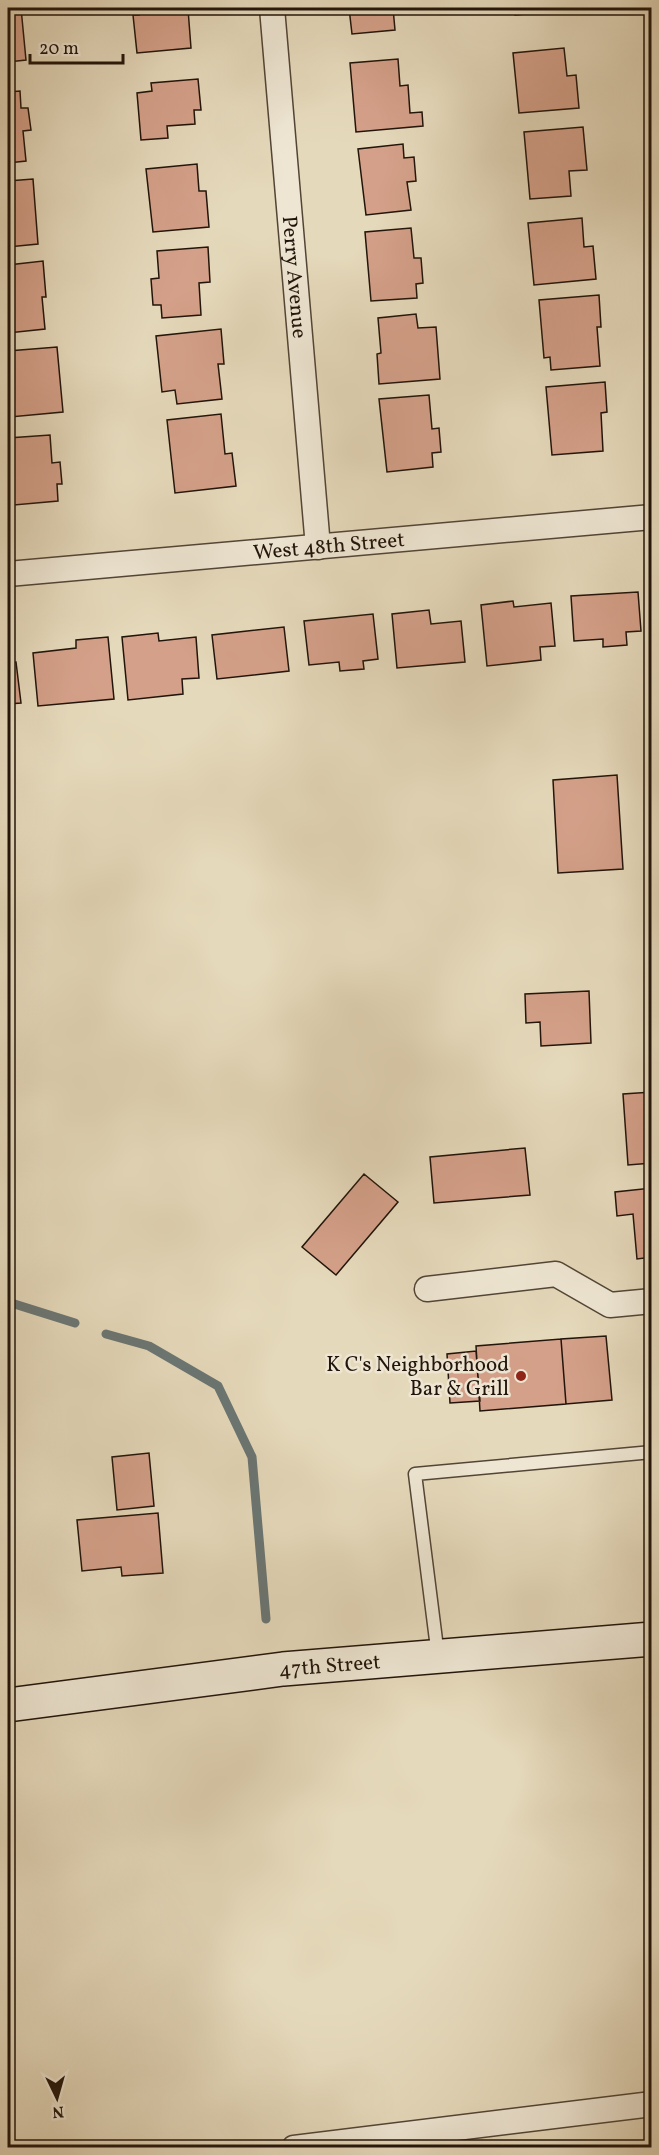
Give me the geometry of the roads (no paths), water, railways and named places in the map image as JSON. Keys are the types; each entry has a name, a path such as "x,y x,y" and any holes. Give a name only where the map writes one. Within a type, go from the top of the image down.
{"main road":[{"name":"47th Street","path":"8,1705 283,1670 651,1639"}],"street":[{"name":"Perry Avenue","path":"272,8 318,547"},
{"name":"West 48th Street","path":"8,574 651,517"},
{"path":"428,1289 556,1274 610,1305 651,1301"},
{"path":"294,2148 651,2104"}],"lane":[{"path":"438,1656 415,1474 651,1452"}],"waterway":[{"path":"8,1302 75,1323"},
{"path":"106,1334 149,1346 218,1386 252,1457 266,1619"}],"place":[{"name":"K C's Neighborhood Bar & Grill","path":"521,1376"}]}
